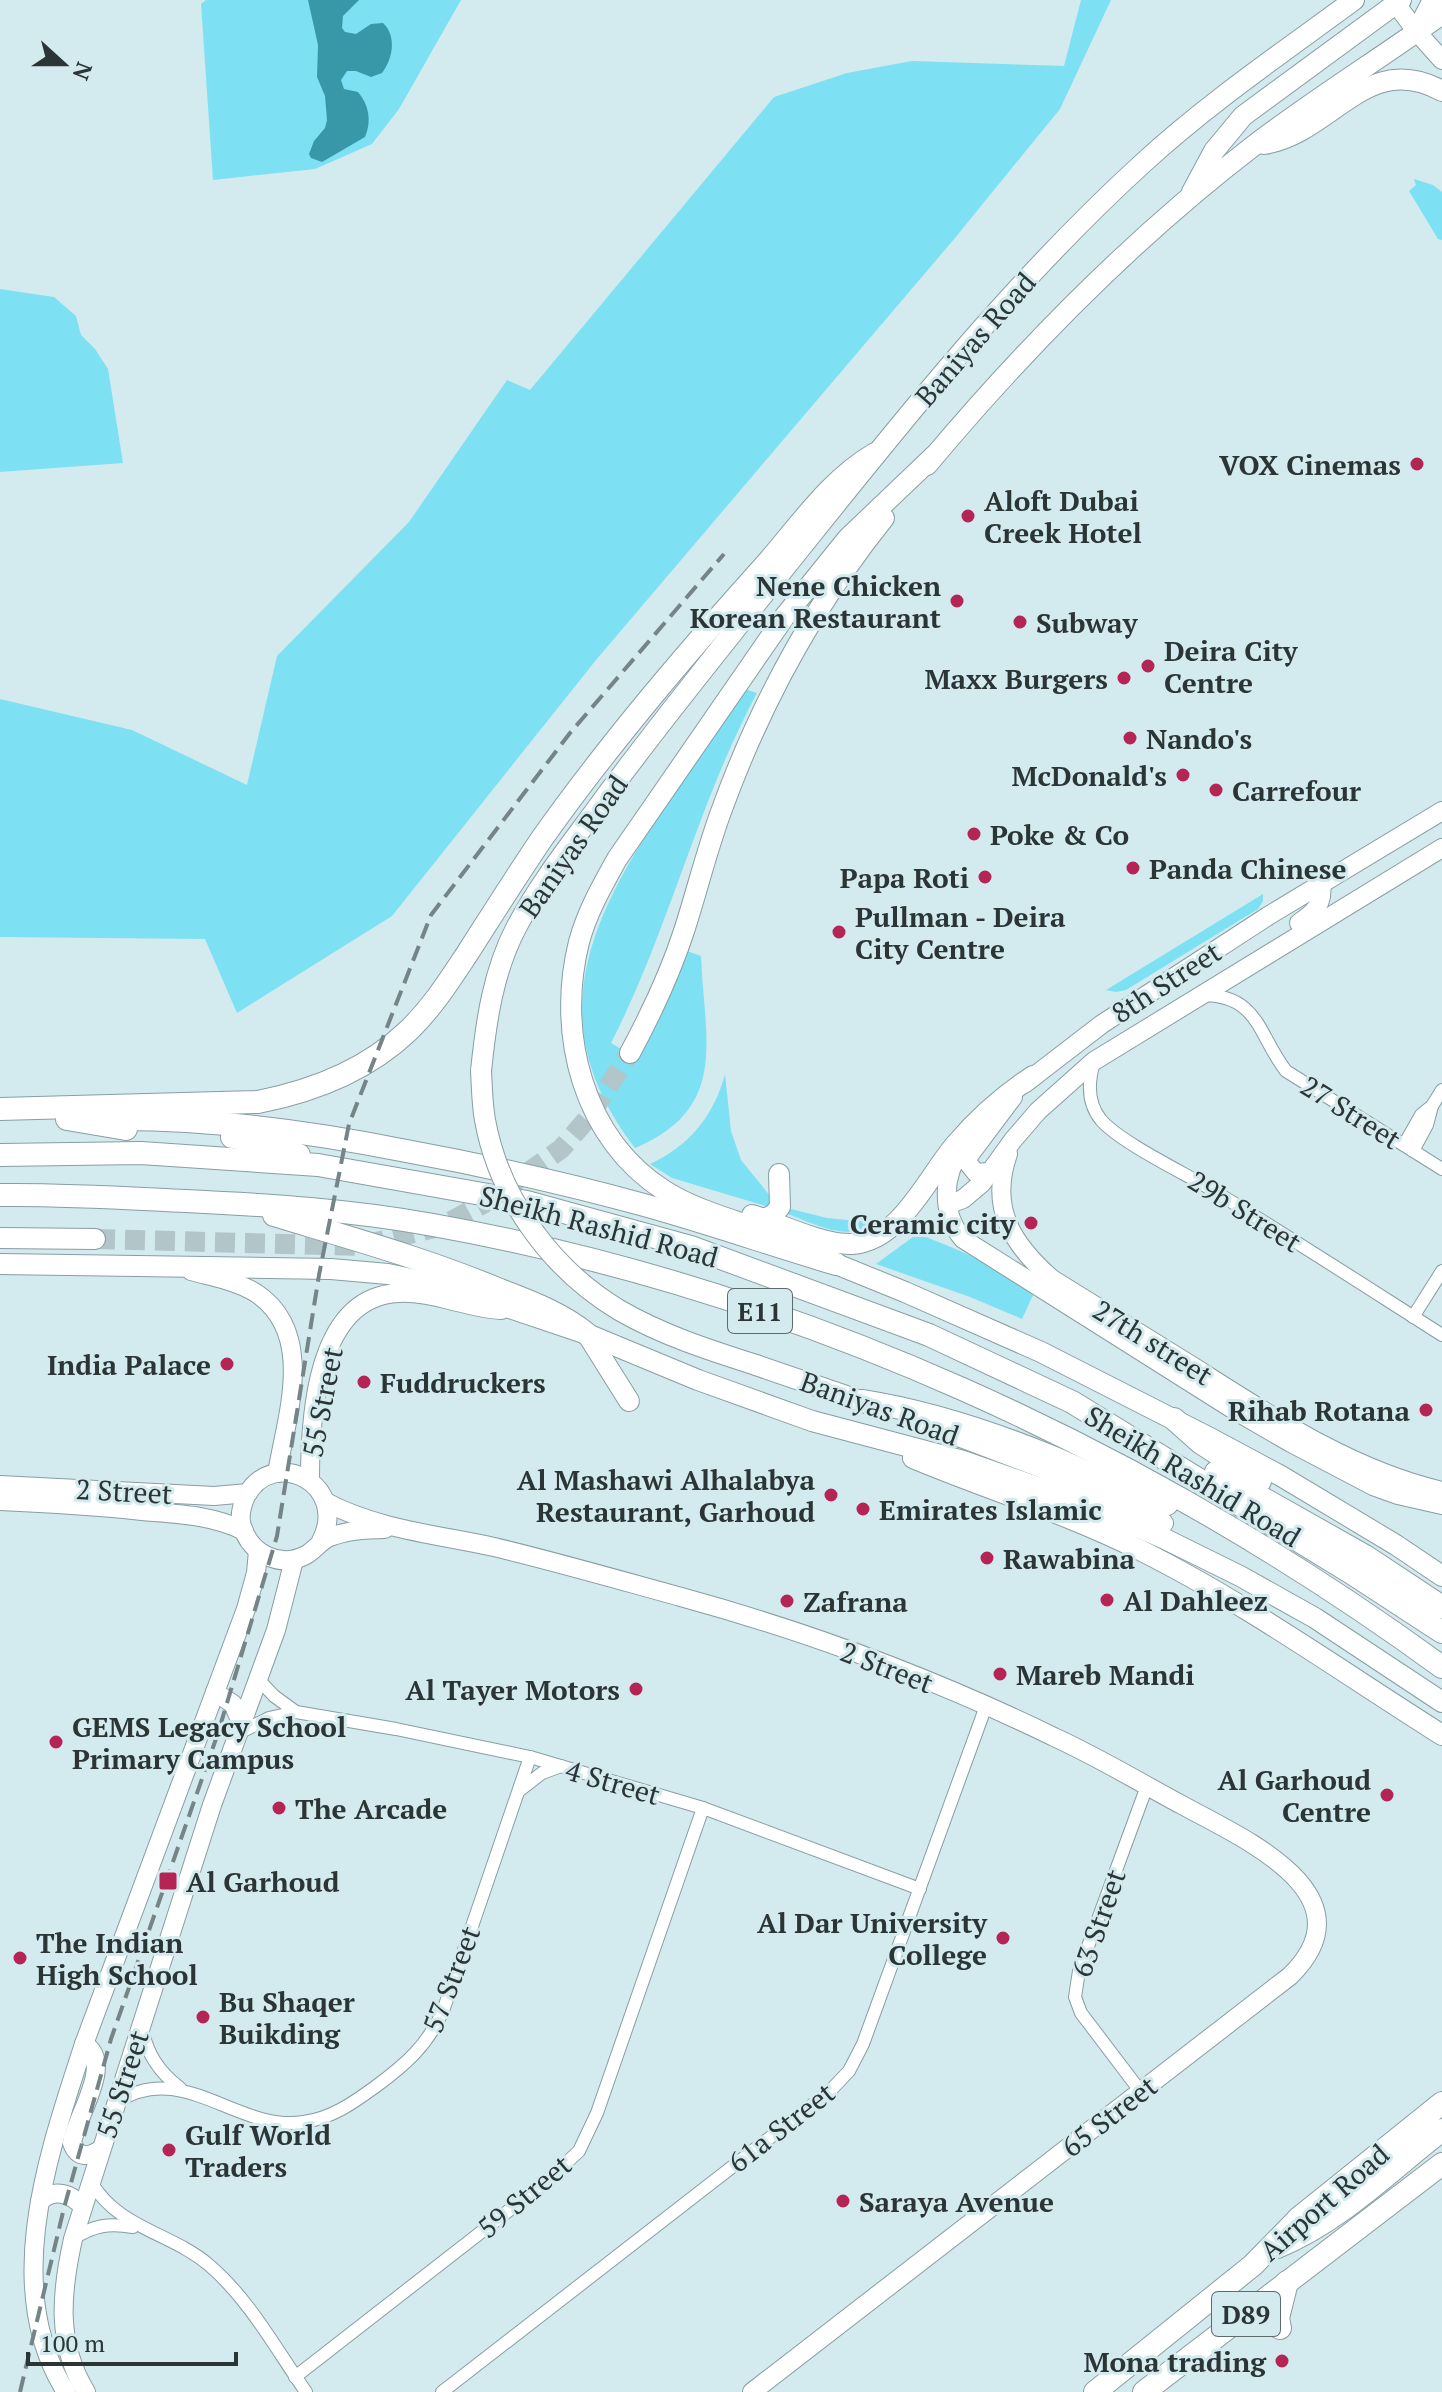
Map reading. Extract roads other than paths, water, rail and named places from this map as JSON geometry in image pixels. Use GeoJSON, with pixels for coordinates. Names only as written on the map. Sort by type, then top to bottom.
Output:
{"type":"FeatureCollection","features":[{"type":"Feature","properties":{"kind":"highway"},"geometry":{"type":"LineString","coordinates":[[0,1109],[258,1102],[291,1096],[323,1085],[354,1071],[382,1052],[409,1031],[432,1005],[542,839],[658,687],[838,483],[875,454]]}},
{"type":"Feature","properties":{"kind":"highway"},"geometry":{"type":"LineString","coordinates":[[0,1119],[201,1121],[267,1127],[364,1142],[559,1183],[647,1206],[836,1264]]}},
{"type":"Feature","properties":{"kind":"highway"},"geometry":{"type":"LineString","coordinates":[[67,1119],[107,1127],[257,1141],[318,1165]]}},
{"type":"Feature","properties":{"kind":"highway","name":"Sheikh Rashid Road"},"geometry":{"type":"LineString","coordinates":[[0,1155],[141,1153],[318,1165],[527,1202],[691,1247],[929,1335],[1013,1373],[1106,1421],[1442,1632]]}},
{"type":"Feature","properties":{"kind":"highway","name":"Sheikh Rashid Road"},"geometry":{"type":"LineString","coordinates":[[0,1195],[234,1204],[343,1212],[460,1230],[587,1259],[726,1299],[880,1354],[966,1390],[1065,1438],[1196,1508],[1326,1587],[1442,1667]]}},
{"type":"Feature","properties":{"kind":"highway"},"geometry":{"type":"LineString","coordinates":[[234,1204],[383,1248],[480,1282],[551,1311],[587,1334]]}},
{"type":"Feature","properties":{"kind":"highway"},"geometry":{"type":"LineString","coordinates":[[863,1401],[970,1427],[1047,1455],[1153,1501],[1196,1508]]}},
{"type":"Feature","properties":{"kind":"highway"},"geometry":{"type":"LineString","coordinates":[[1174,1419],[1201,1443],[1326,1522],[1365,1556]]}},
{"type":"Feature","properties":{"kind":"highway"},"geometry":{"type":"LineString","coordinates":[[1106,1421],[1207,1468],[1365,1556],[1442,1607]]}},
{"type":"Feature","properties":{"kind":"highway","name":"Airport Road"},"geometry":{"type":"LineString","coordinates":[[1095,2392],[1267,2251],[1300,2217],[1442,2103]]}},
{"type":"Feature","properties":{"kind":"highway"},"geometry":{"type":"LineString","coordinates":[[1267,2251],[1298,2238],[1318,2225],[1437,2134]]}},
{"type":"Feature","properties":{"kind":"highway","name":"Airport Road"},"geometry":{"type":"LineString","coordinates":[[1144,2392],[1442,2164]]}},
{"type":"Feature","properties":{"kind":"highway"},"geometry":{"type":"LineString","coordinates":[[1280,2328],[1278,2318],[1287,2282]]}},
{"type":"Feature","properties":{"kind":"main road","name":"Baniyas Road"},"geometry":{"type":"LineString","coordinates":[[1315,1618],[1260,1575],[1132,1508],[1040,1467],[863,1401],[660,1331],[618,1309],[580,1281],[545,1248],[518,1209],[498,1165],[485,1120],[481,1071],[486,1023],[497,976],[514,932],[537,890],[651,735],[875,454],[1017,290],[1112,192],[1145,161],[1328,10],[1354,0]]}},
{"type":"Feature","properties":{"kind":"main road"},"geometry":{"type":"LineString","coordinates":[[1417,32],[1433,0]]}},
{"type":"Feature","properties":{"kind":"main road"},"geometry":{"type":"LineString","coordinates":[[1191,196],[1214,151],[1243,116],[1397,1]]}},
{"type":"Feature","properties":{"kind":"main road","name":"Baniyas Road"},"geometry":{"type":"LineString","coordinates":[[935,455],[1057,319],[1122,256],[1253,146],[1442,14]]}},
{"type":"Feature","properties":{"kind":"main road"},"geometry":{"type":"LineString","coordinates":[[1253,146],[1273,143],[1301,131],[1373,84],[1409,78],[1442,91]]}},
{"type":"Feature","properties":{"kind":"main road"},"geometry":{"type":"LineString","coordinates":[[630,1053],[669,973],[720,813],[774,690],[820,607],[935,455]]}},
{"type":"Feature","properties":{"kind":"main road"},"geometry":{"type":"LineString","coordinates":[[935,455],[848,538],[785,616],[617,859],[594,900],[579,943],[571,991],[572,1035],[578,1074],[608,1137],[626,1159],[679,1199],[818,1251],[836,1264],[987,1327],[1174,1419],[1281,1476],[1437,1571]]}},
{"type":"Feature","properties":{"kind":"main road"},"geometry":{"type":"LineString","coordinates":[[640,1171],[685,1192],[837,1243],[866,1241],[894,1225],[973,1125],[1017,1086],[1026,1082]]}},
{"type":"Feature","properties":{"kind":"main road"},"geometry":{"type":"LineString","coordinates":[[764,1219],[780,1207],[779,1174]]}},
{"type":"Feature","properties":{"kind":"main road"},"geometry":{"type":"LineString","coordinates":[[0,1238],[95,1239]]}},
{"type":"Feature","properties":{"kind":"main road"},"geometry":{"type":"LineString","coordinates":[[0,1264],[331,1269],[388,1274],[444,1286],[587,1334],[713,1386],[812,1421],[963,1461],[1085,1504],[1202,1556],[1315,1618],[1442,1702]]}},
{"type":"Feature","properties":{"kind":"main road"},"geometry":{"type":"LineString","coordinates":[[587,1334],[629,1401]]}},
{"type":"Feature","properties":{"kind":"main road"},"geometry":{"type":"LineString","coordinates":[[871,1436],[935,1467],[1082,1523],[1179,1570],[1245,1608],[1435,1730]]}},
{"type":"Feature","properties":{"kind":"street"},"geometry":{"type":"LineString","coordinates":[[1397,1],[1417,32],[1442,60]]}},
{"type":"Feature","properties":{"kind":"street","name":"8th Street"},"geometry":{"type":"LineString","coordinates":[[1442,811],[1321,883],[1102,1024],[1026,1082],[983,1124],[953,1162],[946,1186],[951,1220],[963,1239],[1234,1410],[1373,1486],[1442,1505]]}},
{"type":"Feature","properties":{"kind":"street","name":"8th Street"},"geometry":{"type":"LineString","coordinates":[[950,1204],[973,1192],[1013,1140],[1056,1094],[1094,1061],[1442,848]]}},
{"type":"Feature","properties":{"kind":"street"},"geometry":{"type":"LineString","coordinates":[[1180,1006],[1204,980],[1315,912],[1320,903],[1321,883]]}},
{"type":"Feature","properties":{"kind":"street","name":"27 Street"},"geometry":{"type":"LineString","coordinates":[[1199,995],[1215,995],[1246,1008],[1262,1027],[1286,1071],[1442,1169]]}},
{"type":"Feature","properties":{"kind":"street","name":"29b Street"},"geometry":{"type":"LineString","coordinates":[[1094,1061],[1089,1081],[1091,1101],[1100,1119],[1116,1133],[1442,1335]]}},
{"type":"Feature","properties":{"kind":"street"},"geometry":{"type":"LineString","coordinates":[[989,1172],[976,1173],[971,1169],[968,1157],[1026,1082]]}},
{"type":"Feature","properties":{"kind":"street"},"geometry":{"type":"LineString","coordinates":[[1408,1148],[1421,1115],[1432,1106],[1442,1090]]}},
{"type":"Feature","properties":{"kind":"street","name":"27th street"},"geometry":{"type":"LineString","coordinates":[[1013,1140],[1002,1181],[1002,1205],[1007,1224],[1030,1260],[1052,1279],[1309,1437],[1402,1482],[1442,1491]]}},
{"type":"Feature","properties":{"kind":"street","name":"55 Street"},"geometry":{"type":"LineString","coordinates":[[180,1268],[233,1283],[255,1293],[273,1307],[286,1327],[293,1349],[293,1373],[277,1473]]}},
{"type":"Feature","properties":{"kind":"street"},"geometry":{"type":"LineString","coordinates":[[1413,1317],[1442,1271]]}},
{"type":"Feature","properties":{"kind":"street","name":"55 Street"},"geometry":{"type":"LineString","coordinates":[[310,1480],[313,1421],[327,1353],[337,1329],[354,1310],[378,1296],[397,1293],[472,1307],[520,1311]]}},
{"type":"Feature","properties":{"kind":"street"},"geometry":{"type":"LineString","coordinates":[[277,1473],[310,1480],[326,1502],[328,1522],[321,1541],[305,1556],[294,1560],[275,1559],[258,1551],[244,1531],[241,1514],[248,1493],[266,1477],[277,1473]]}},
{"type":"Feature","properties":{"kind":"street","name":"2 Street"},"geometry":{"type":"LineString","coordinates":[[0,1485],[214,1496],[248,1493]]}},
{"type":"Feature","properties":{"kind":"street","name":"2 Street"},"geometry":{"type":"LineString","coordinates":[[0,1501],[201,1517],[244,1531]]}},
{"type":"Feature","properties":{"kind":"street","name":"2 Street"},"geometry":{"type":"LineString","coordinates":[[326,1502],[355,1515],[496,1548],[735,1612],[867,1658],[986,1706],[1057,1738],[1284,1864],[1301,1883],[1313,1906]]}},
{"type":"Feature","properties":{"kind":"street","name":"2 Street"},"geometry":{"type":"LineString","coordinates":[[321,1541],[355,1530],[411,1529]]}},
{"type":"Feature","properties":{"kind":"street","name":"55 Street"},"geometry":{"type":"LineString","coordinates":[[66,2392],[40,2340],[35,2316],[32,2253],[40,2201],[61,2116],[84,2044],[246,1609],[258,1551]]}},
{"type":"Feature","properties":{"kind":"street","name":"55 Street"},"geometry":{"type":"LineString","coordinates":[[86,2392],[70,2360],[65,2341],[63,2296],[73,2239],[212,1805],[276,1630],[294,1560]]}},
{"type":"Feature","properties":{"kind":"street","name":"4 Street"},"geometry":{"type":"LineString","coordinates":[[259,1680],[296,1712]]}},
{"type":"Feature","properties":{"kind":"street"},"geometry":{"type":"LineString","coordinates":[[215,1692],[233,1704],[241,1728]]}},
{"type":"Feature","properties":{"kind":"street","name":"61a Street"},"geometry":{"type":"LineString","coordinates":[[442,2392],[839,2082],[849,2071],[863,2044],[986,1706]]}},
{"type":"Feature","properties":{"kind":"street","name":"4 Street"},"geometry":{"type":"LineString","coordinates":[[241,1728],[296,1712],[530,1757],[703,1808],[920,1889]]}},
{"type":"Feature","properties":{"kind":"street","name":"57 Street"},"geometry":{"type":"LineString","coordinates":[[116,2103],[142,2090],[157,2087],[183,2090],[272,2121],[303,2122],[333,2114],[350,2105],[395,2072],[424,2046],[443,2011],[530,1757]]}},
{"type":"Feature","properties":{"kind":"street"},"geometry":{"type":"LineString","coordinates":[[518,1792],[542,1773],[561,1766]]}},
{"type":"Feature","properties":{"kind":"street","name":"63 Street"},"geometry":{"type":"LineString","coordinates":[[1141,2092],[1081,2013],[1075,1988],[1147,1786]]}},
{"type":"Feature","properties":{"kind":"street","name":"59 Street"},"geometry":{"type":"LineString","coordinates":[[295,2377],[548,2180],[579,2151],[597,2113],[703,1808]]}},
{"type":"Feature","properties":{"kind":"street","name":"65 Street"},"geometry":{"type":"LineString","coordinates":[[752,2392],[1302,1964],[1311,1949],[1315,1933],[1313,1906]]}},
{"type":"Feature","properties":{"kind":"street","name":"57 Street"},"geometry":{"type":"LineString","coordinates":[[141,2024],[151,2056],[160,2070],[183,2090]]}},
{"type":"Feature","properties":{"kind":"street"},"geometry":{"type":"LineString","coordinates":[[84,2044],[95,2054],[98,2068],[72,2143],[78,2154],[84,2156],[101,2149]]}},
{"type":"Feature","properties":{"kind":"street"},"geometry":{"type":"LineString","coordinates":[[91,2182],[113,2210],[189,2250],[220,2274],[243,2301],[306,2392]]}},
{"type":"Feature","properties":{"kind":"street"},"geometry":{"type":"LineString","coordinates":[[40,2201],[44,2196],[61,2193],[70,2195],[83,2207]]}},
{"type":"Feature","properties":{"kind":"street"},"geometry":{"type":"LineString","coordinates":[[73,2239],[83,2232],[107,2225],[144,2229]]}},
{"type":"Feature","properties":{"kind":"tunnel"},"geometry":{"type":"LineString","coordinates":[[95,1239],[361,1246],[442,1226],[483,1204],[561,1149],[588,1118],[630,1053]]}},
{"type":"Feature","properties":{"kind":"railway"},"geometry":{"type":"LineString","coordinates":[[20,2392],[64,2208],[111,2039],[218,1733],[277,1536],[319,1275],[349,1124],[431,915],[570,733],[724,554]]}},
{"type":"Feature","properties":{"kind":"place","name":"VOX Cinemas"},"geometry":{"type":"Point","coordinates":[1417,464]}},
{"type":"Feature","properties":{"kind":"place","name":"Aloft Dubai Creek Hotel"},"geometry":{"type":"Point","coordinates":[968,516]}},
{"type":"Feature","properties":{"kind":"place","name":"Nene Chicken Korean Restaurant"},"geometry":{"type":"Point","coordinates":[957,601]}},
{"type":"Feature","properties":{"kind":"place","name":"Subway"},"geometry":{"type":"Point","coordinates":[1020,622]}},
{"type":"Feature","properties":{"kind":"place","name":"Deira City Centre"},"geometry":{"type":"Point","coordinates":[1148,666]}},
{"type":"Feature","properties":{"kind":"place","name":"Maxx Burgers"},"geometry":{"type":"Point","coordinates":[1124,678]}},
{"type":"Feature","properties":{"kind":"place","name":"Nando's"},"geometry":{"type":"Point","coordinates":[1130,738]}},
{"type":"Feature","properties":{"kind":"place","name":"McDonald's"},"geometry":{"type":"Point","coordinates":[1183,775]}},
{"type":"Feature","properties":{"kind":"place","name":"Carrefour"},"geometry":{"type":"Point","coordinates":[1216,790]}},
{"type":"Feature","properties":{"kind":"place","name":"Poke & Co"},"geometry":{"type":"Point","coordinates":[974,834]}},
{"type":"Feature","properties":{"kind":"place","name":"Panda Chinese"},"geometry":{"type":"Point","coordinates":[1133,868]}},
{"type":"Feature","properties":{"kind":"place","name":"Papa Roti"},"geometry":{"type":"Point","coordinates":[985,877]}},
{"type":"Feature","properties":{"kind":"place","name":"Pullman - Deira City Centre"},"geometry":{"type":"Point","coordinates":[839,932]}},
{"type":"Feature","properties":{"kind":"place","name":"Ceramic city"},"geometry":{"type":"Point","coordinates":[1031,1223]}},
{"type":"Feature","properties":{"kind":"place","name":"India Palace"},"geometry":{"type":"Point","coordinates":[227,1364]}},
{"type":"Feature","properties":{"kind":"place","name":"Fuddruckers"},"geometry":{"type":"Point","coordinates":[364,1382]}},
{"type":"Feature","properties":{"kind":"place","name":"Rihab Rotana"},"geometry":{"type":"Point","coordinates":[1426,1410]}},
{"type":"Feature","properties":{"kind":"place","name":"Al Mashawi Alhalabya Restaurant, Garhoud"},"geometry":{"type":"Point","coordinates":[831,1495]}},
{"type":"Feature","properties":{"kind":"place","name":"Emirates Islamic"},"geometry":{"type":"Point","coordinates":[863,1509]}},
{"type":"Feature","properties":{"kind":"place","name":"Rawabina"},"geometry":{"type":"Point","coordinates":[987,1558]}},
{"type":"Feature","properties":{"kind":"place","name":"Al Dahleez"},"geometry":{"type":"Point","coordinates":[1107,1600]}},
{"type":"Feature","properties":{"kind":"place","name":"Zafrana"},"geometry":{"type":"Point","coordinates":[787,1601]}},
{"type":"Feature","properties":{"kind":"place","name":"Mareb Mandi"},"geometry":{"type":"Point","coordinates":[1000,1674]}},
{"type":"Feature","properties":{"kind":"place","name":"Al Tayer Motors"},"geometry":{"type":"Point","coordinates":[636,1689]}},
{"type":"Feature","properties":{"kind":"place","name":"GEMS Legacy School Primary Campus"},"geometry":{"type":"Point","coordinates":[56,1742]}},
{"type":"Feature","properties":{"kind":"place","name":"Al Garhoud Centre"},"geometry":{"type":"Point","coordinates":[1387,1795]}},
{"type":"Feature","properties":{"kind":"place","name":"The Arcade"},"geometry":{"type":"Point","coordinates":[279,1808]}},
{"type":"Feature","properties":{"kind":"place","name":"Al Garhoud"},"geometry":{"type":"Point","coordinates":[168,1881]}},
{"type":"Feature","properties":{"kind":"place","name":"Al Dar University College"},"geometry":{"type":"Point","coordinates":[1003,1938]}},
{"type":"Feature","properties":{"kind":"place","name":"The Indian High School"},"geometry":{"type":"Point","coordinates":[20,1958]}},
{"type":"Feature","properties":{"kind":"place","name":"Bu Shaqer Buikding"},"geometry":{"type":"Point","coordinates":[203,2017]}},
{"type":"Feature","properties":{"kind":"place","name":"Gulf World Traders"},"geometry":{"type":"Point","coordinates":[169,2150]}},
{"type":"Feature","properties":{"kind":"place","name":"Saraya Avenue"},"geometry":{"type":"Point","coordinates":[843,2201]}},
{"type":"Feature","properties":{"kind":"place","name":"Mona trading"},"geometry":{"type":"Point","coordinates":[1282,2361]}}]}
